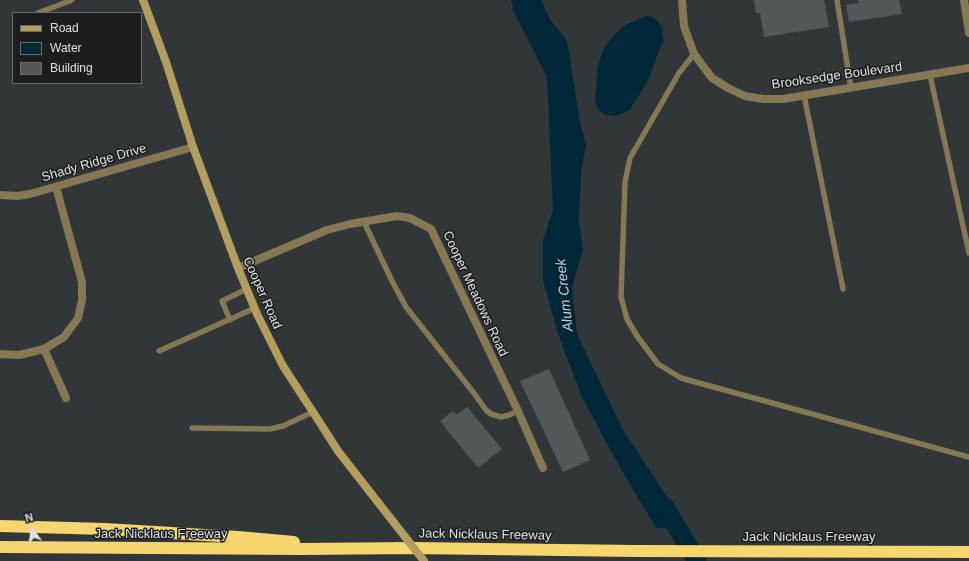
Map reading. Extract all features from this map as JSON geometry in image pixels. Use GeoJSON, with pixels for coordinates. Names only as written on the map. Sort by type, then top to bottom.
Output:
{"type":"FeatureCollection","features":[{"type":"Feature","properties":{"kind":"highway"},"geometry":{"type":"LineString","coordinates":[[0,526],[105,529],[238,536],[357,548]]}},
{"type":"Feature","properties":{"kind":"highway","name":"Jack Nicklaus Freeway"},"geometry":{"type":"LineString","coordinates":[[0,547],[969,552]]}},
{"type":"Feature","properties":{"kind":"street","name":"Cooper Road"},"geometry":{"type":"LineString","coordinates":[[143,0],[166,62],[193,147],[238,268],[255,308],[283,366],[338,451],[424,561]]}},
{"type":"Feature","properties":{"kind":"street"},"geometry":{"type":"LineString","coordinates":[[682,0],[684,26],[694,54]]}},
{"type":"Feature","properties":{"kind":"street"},"geometry":{"type":"LineString","coordinates":[[964,0],[969,33]]}},
{"type":"Feature","properties":{"kind":"street","name":"Brooksedge Boulevard"},"geometry":{"type":"LineString","coordinates":[[694,54],[712,78],[745,96],[763,99],[783,99],[969,68]]}},
{"type":"Feature","properties":{"kind":"street","name":"Shady Ridge Drive"},"geometry":{"type":"LineString","coordinates":[[0,195],[17,196],[30,194],[193,147]]}},
{"type":"Feature","properties":{"kind":"street"},"geometry":{"type":"LineString","coordinates":[[0,354],[19,355],[44,349],[64,336],[78,318],[82,300],[82,282],[56,187]]}},
{"type":"Feature","properties":{"kind":"street","name":"Cooper Meadows Road"},"geometry":{"type":"LineString","coordinates":[[238,268],[327,230],[350,224],[397,216],[410,218],[431,229],[518,411],[543,468]]}},
{"type":"Feature","properties":{"kind":"street"},"geometry":{"type":"LineString","coordinates":[[44,349],[66,398]]}},
{"type":"Feature","properties":{"kind":"lane"},"geometry":{"type":"LineString","coordinates":[[41,12],[72,0]]}},
{"type":"Feature","properties":{"kind":"lane"},"geometry":{"type":"LineString","coordinates":[[837,0],[851,88]]}},
{"type":"Feature","properties":{"kind":"lane"},"geometry":{"type":"LineString","coordinates":[[694,54],[679,73],[630,158],[625,182],[621,297],[627,319],[637,336],[658,364],[681,378],[969,457]]}},
{"type":"Feature","properties":{"kind":"lane"},"geometry":{"type":"LineString","coordinates":[[930,75],[969,253]]}},
{"type":"Feature","properties":{"kind":"lane"},"geometry":{"type":"LineString","coordinates":[[804,95],[843,289]]}},
{"type":"Feature","properties":{"kind":"lane"},"geometry":{"type":"LineString","coordinates":[[364,222],[406,307],[486,410],[491,414],[501,417],[509,416],[518,411]]}},
{"type":"Feature","properties":{"kind":"lane"},"geometry":{"type":"LineString","coordinates":[[230,320],[222,301],[247,289]]}},
{"type":"Feature","properties":{"kind":"lane"},"geometry":{"type":"LineString","coordinates":[[159,351],[255,308]]}},
{"type":"Feature","properties":{"kind":"lane"},"geometry":{"type":"LineString","coordinates":[[192,428],[275,429],[312,412]]}},
{"type":"Feature","properties":{"kind":"water"},"geometry":{"type":"Polygon","coordinates":[[[511,0],[541,0],[550,20],[567,40],[580,122],[586,146],[581,170],[579,223],[583,250],[572,287],[577,334],[623,430],[688,529],[656,528],[623,473],[582,397],[558,334],[543,280],[543,241],[553,210],[547,77],[515,14],[511,0]]]}},
{"type":"Feature","properties":{"kind":"water"},"geometry":{"type":"Polygon","coordinates":[[[646,16],[652,17],[658,21],[662,28],[663,41],[649,78],[630,110],[616,116],[606,115],[599,111],[595,101],[598,66],[604,48],[623,26],[646,16]]]}},
{"type":"Feature","properties":{"kind":"building"},"geometry":{"type":"Polygon","coordinates":[[[754,0],[824,0],[829,27],[764,37],[760,13],[756,13],[754,0]]]}},
{"type":"Feature","properties":{"kind":"building"},"geometry":{"type":"Polygon","coordinates":[[[858,0],[899,0],[902,14],[849,22],[846,5],[859,3],[858,0]]]}},
{"type":"Feature","properties":{"kind":"building"},"geometry":{"type":"Polygon","coordinates":[[[549,369],[590,460],[563,472],[520,381],[549,369]]]}},
{"type":"Feature","properties":{"kind":"building"},"geometry":{"type":"Polygon","coordinates":[[[467,407],[502,449],[478,468],[440,421],[453,411],[457,415],[467,407]]]}},
{"type":"Feature","properties":{"kind":"waterway","name":"Alum Creek"},"geometry":{"type":"LineString","coordinates":[[665,507],[697,561]]}}]}
